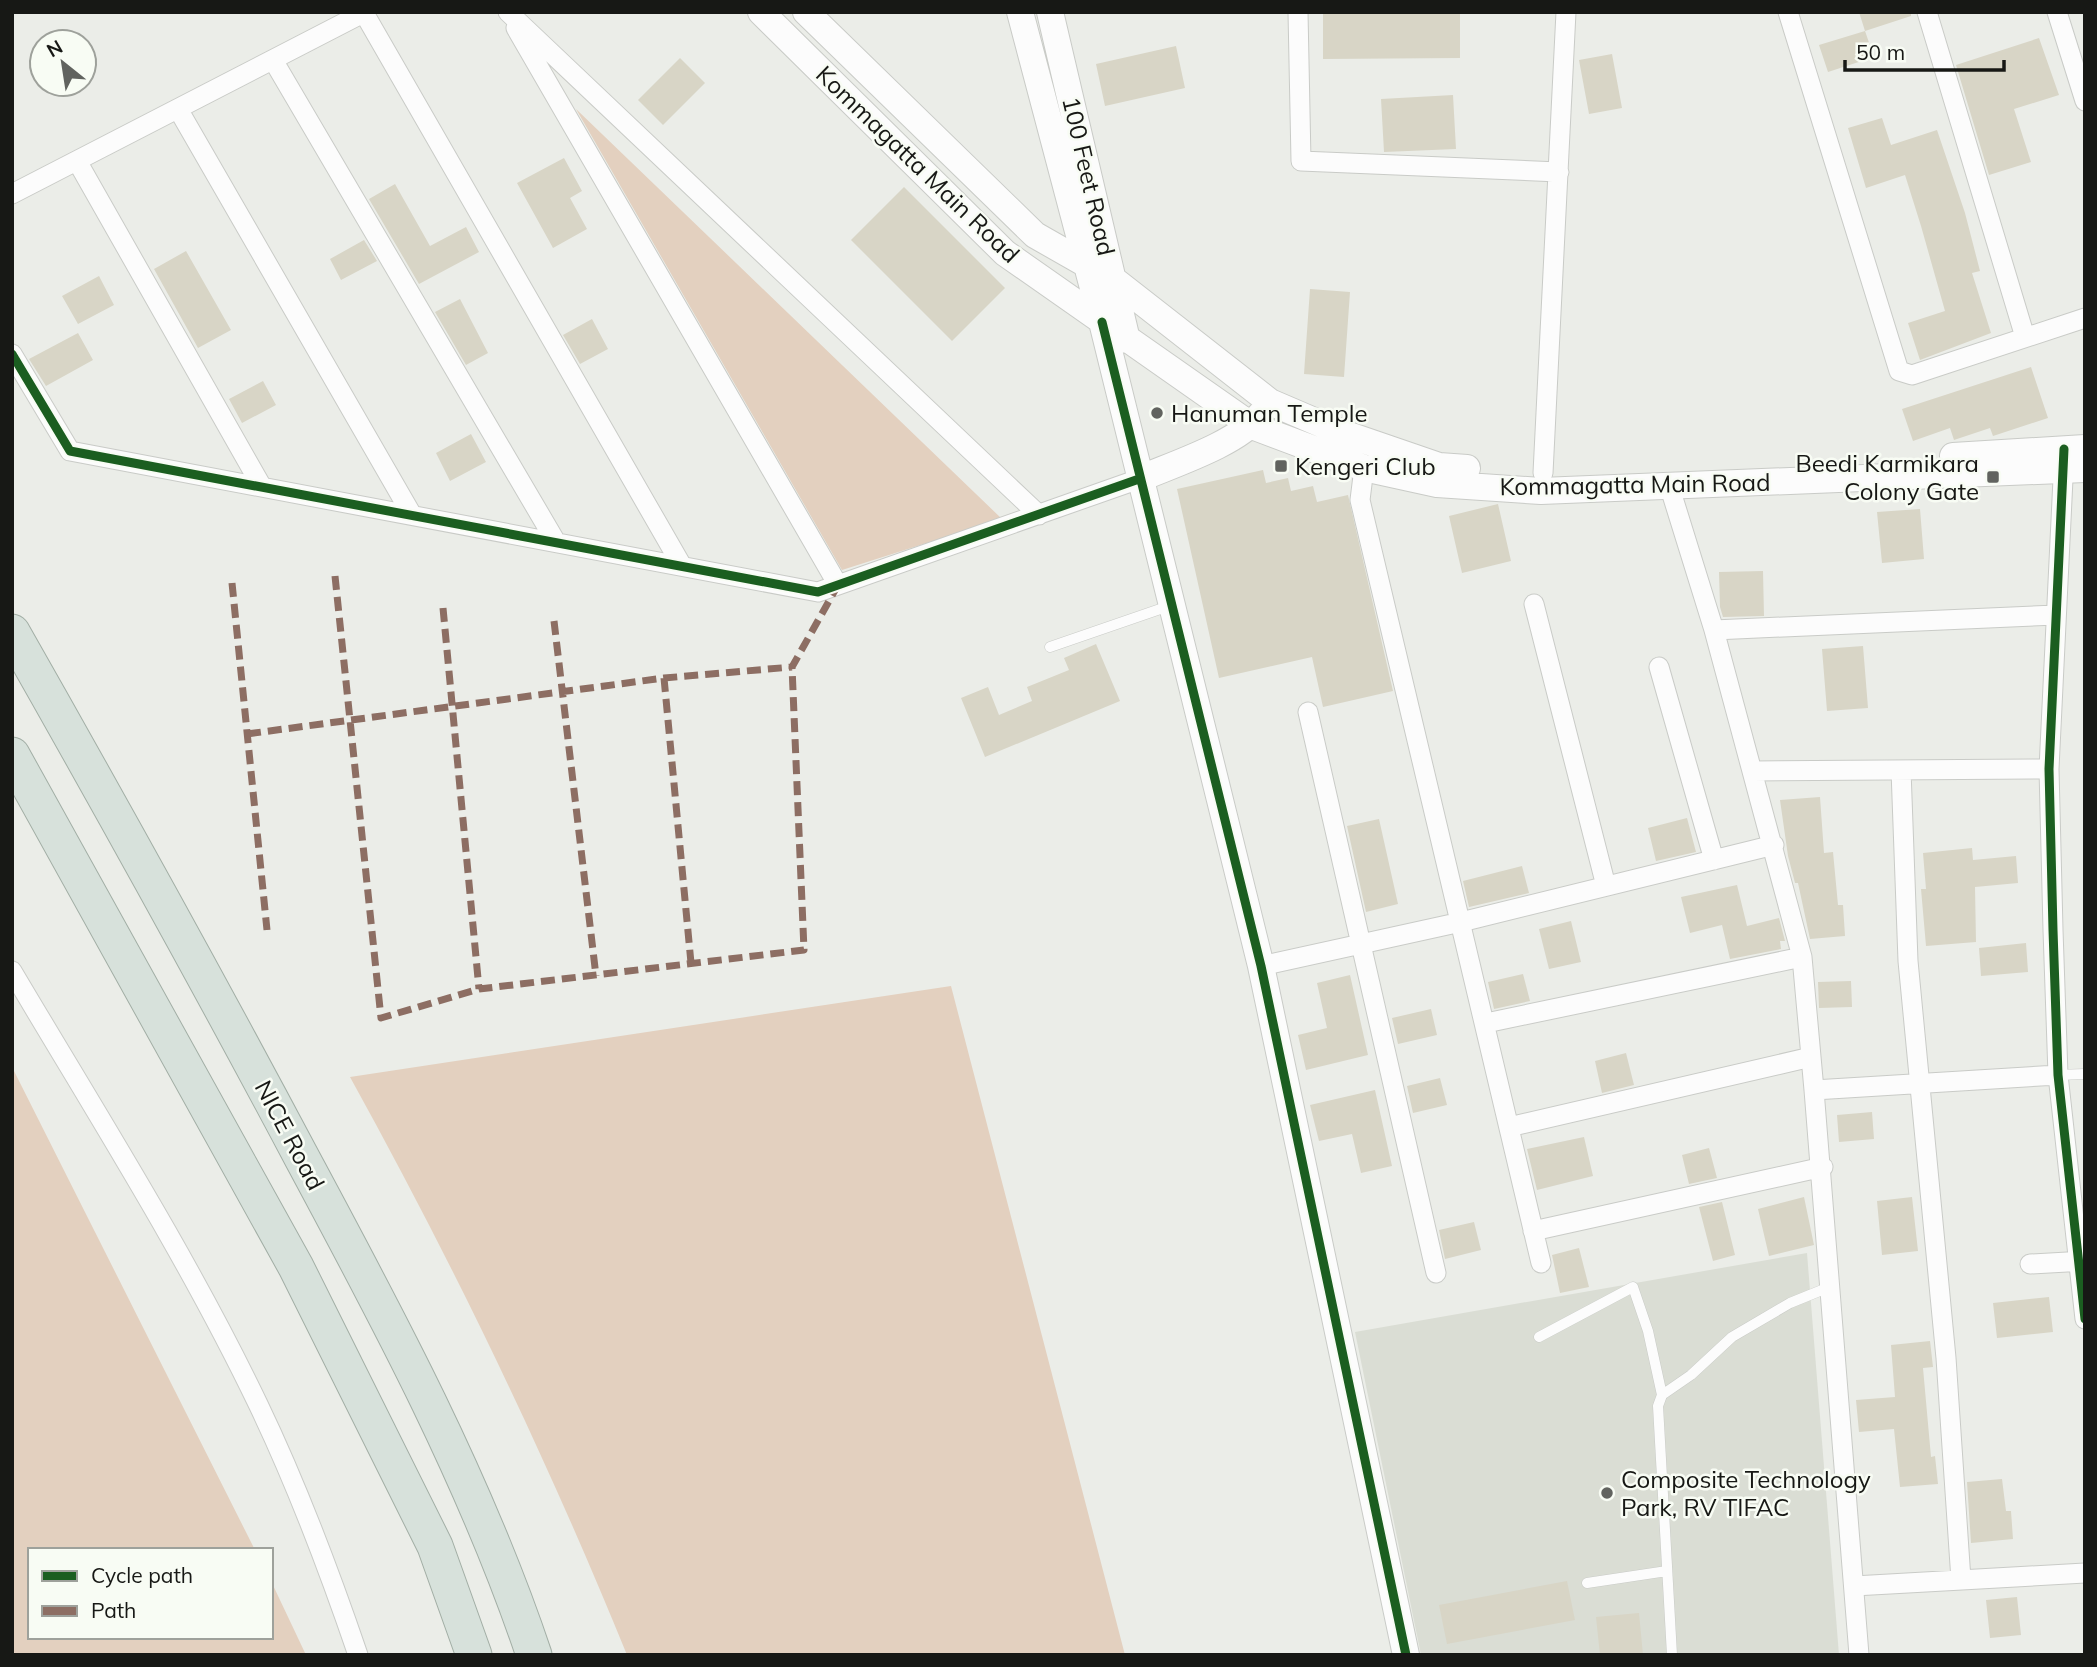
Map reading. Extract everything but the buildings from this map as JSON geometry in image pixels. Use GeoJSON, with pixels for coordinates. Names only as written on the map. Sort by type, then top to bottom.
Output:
{"type":"FeatureCollection","features":[{"type":"Feature","properties":{"kind":"highway","name":"NICE Road"},"geometry":{"type":"LineString","coordinates":[[12,632],[279,1114],[394,1333],[474,1505],[534,1655]]}},
{"type":"Feature","properties":{"kind":"highway"},"geometry":{"type":"LineString","coordinates":[[12,755],[296,1267],[435,1546],[474,1655]]}},
{"type":"Feature","properties":{"kind":"main road","name":"Kommagatta Main Road"},"geometry":{"type":"LineString","coordinates":[[761,12],[1004,254],[1252,426],[1364,468],[1437,484],[1541,491],[2074,459]]}},
{"type":"Feature","properties":{"kind":"main road","name":"Kommagatta Main Road"},"geometry":{"type":"LineString","coordinates":[[806,12],[1035,234],[1114,281],[1270,402],[1340,432],[1439,467],[1543,473],[2074,459]]}},
{"type":"Feature","properties":{"kind":"main road","name":"100 Feet Road"},"geometry":{"type":"LineString","coordinates":[[1020,12],[1102,321],[1261,966],[1406,1655]]}},
{"type":"Feature","properties":{"kind":"main road","name":"100 Feet Road"},"geometry":{"type":"LineString","coordinates":[[1051,12],[1127,340]]}},
{"type":"Feature","properties":{"kind":"main road"},"geometry":{"type":"LineString","coordinates":[[1139,478],[1197,454],[1252,426],[1270,402]]}},
{"type":"Feature","properties":{"kind":"street"},"geometry":{"type":"LineString","coordinates":[[507,12],[1039,515]]}},
{"type":"Feature","properties":{"kind":"street"},"geometry":{"type":"LineString","coordinates":[[507,12],[838,584]]}},
{"type":"Feature","properties":{"kind":"street"},"geometry":{"type":"LineString","coordinates":[[1298,12],[1301,161],[1559,172]]}},
{"type":"Feature","properties":{"kind":"street"},"geometry":{"type":"LineString","coordinates":[[1543,473],[1566,12]]}},
{"type":"Feature","properties":{"kind":"street"},"geometry":{"type":"LineString","coordinates":[[1788,12],[1899,371],[1912,375],[2085,318]]}},
{"type":"Feature","properties":{"kind":"street"},"geometry":{"type":"LineString","coordinates":[[1927,12],[2025,337]]}},
{"type":"Feature","properties":{"kind":"street"},"geometry":{"type":"LineString","coordinates":[[2057,12],[2085,102]]}},
{"type":"Feature","properties":{"kind":"street"},"geometry":{"type":"LineString","coordinates":[[12,194],[365,13],[682,566]]}},
{"type":"Feature","properties":{"kind":"street"},"geometry":{"type":"LineString","coordinates":[[273,60],[556,542]]}},
{"type":"Feature","properties":{"kind":"street"},"geometry":{"type":"LineString","coordinates":[[178,109],[412,515]]}},
{"type":"Feature","properties":{"kind":"street"},"geometry":{"type":"LineString","coordinates":[[77,161],[262,487]]}},
{"type":"Feature","properties":{"kind":"street"},"geometry":{"type":"LineString","coordinates":[[12,354],[70,451],[818,592],[1139,478]]}},
{"type":"Feature","properties":{"kind":"street"},"geometry":{"type":"LineString","coordinates":[[2074,459],[2056,615],[2049,769],[2058,1075],[2082,1261],[2085,1319]]}},
{"type":"Feature","properties":{"kind":"street"},"geometry":{"type":"LineString","coordinates":[[1364,468],[1360,500],[1541,1263]]}},
{"type":"Feature","properties":{"kind":"street"},"geometry":{"type":"LineString","coordinates":[[1669,485],[1714,629],[1802,957],[1823,1167],[1859,1655]]}},
{"type":"Feature","properties":{"kind":"street"},"geometry":{"type":"LineString","coordinates":[[1534,604],[1606,886]]}},
{"type":"Feature","properties":{"kind":"street"},"geometry":{"type":"LineString","coordinates":[[1714,629],[2056,615]]}},
{"type":"Feature","properties":{"kind":"street"},"geometry":{"type":"LineString","coordinates":[[1660,667],[1714,860]]}},
{"type":"Feature","properties":{"kind":"street"},"geometry":{"type":"LineString","coordinates":[[1308,712],[1436,1273]]}},
{"type":"Feature","properties":{"kind":"street"},"geometry":{"type":"LineString","coordinates":[[1753,771],[2049,769]]}},
{"type":"Feature","properties":{"kind":"street"},"geometry":{"type":"LineString","coordinates":[[1901,770],[1908,961],[1946,1358],[1961,1580]]}},
{"type":"Feature","properties":{"kind":"street"},"geometry":{"type":"LineString","coordinates":[[1261,966],[1461,922],[1774,845]]}},
{"type":"Feature","properties":{"kind":"street"},"geometry":{"type":"LineString","coordinates":[[1486,1023],[1802,957]]}},
{"type":"Feature","properties":{"kind":"street"},"geometry":{"type":"LineString","coordinates":[[12,971],[166,1231],[258,1404],[332,1577],[358,1655]]}},
{"type":"Feature","properties":{"kind":"street"},"geometry":{"type":"LineString","coordinates":[[1509,1127],[1811,1057]]}},
{"type":"Feature","properties":{"kind":"street"},"geometry":{"type":"LineString","coordinates":[[1814,1090],[2058,1075]]}},
{"type":"Feature","properties":{"kind":"street"},"geometry":{"type":"LineString","coordinates":[[1533,1231],[1823,1167]]}},
{"type":"Feature","properties":{"kind":"street"},"geometry":{"type":"LineString","coordinates":[[2030,1264],[2082,1261]]}},
{"type":"Feature","properties":{"kind":"street"},"geometry":{"type":"LineString","coordinates":[[1854,1586],[2085,1573]]}},
{"type":"Feature","properties":{"kind":"lane"},"geometry":{"type":"LineString","coordinates":[[1050,647],[1173,605]]}},
{"type":"Feature","properties":{"kind":"lane"},"geometry":{"type":"LineString","coordinates":[[2058,1075],[2085,1074]]}},
{"type":"Feature","properties":{"kind":"lane"},"geometry":{"type":"LineString","coordinates":[[1662,1395],[1691,1375],[1732,1337],[1790,1303],[1832,1286]]}},
{"type":"Feature","properties":{"kind":"lane"},"geometry":{"type":"LineString","coordinates":[[1539,1337],[1633,1287],[1648,1331],[1662,1395],[1658,1406],[1672,1655]]}},
{"type":"Feature","properties":{"kind":"lane"},"geometry":{"type":"LineString","coordinates":[[1587,1583],[1667,1571]]}},
{"type":"Feature","properties":{"kind":"shaded area"},"geometry":{"type":"Polygon","coordinates":[[[576,109],[1002,519],[842,570],[576,109]]]}},
{"type":"Feature","properties":{"kind":"shaded area"},"geometry":{"type":"Polygon","coordinates":[[[951,986],[1125,1655],[627,1655],[564,1507],[497,1362],[426,1219],[350,1077],[951,986]]]}},
{"type":"Feature","properties":{"kind":"shaded area"},"geometry":{"type":"Polygon","coordinates":[[[12,1067],[254,1548],[28,1548],[28,1639],[273,1639],[273,1585],[306,1655],[12,1655],[12,1067]]]}},
{"type":"Feature","properties":{"kind":"shaded area","name":"Composite Technology Park, RV TIFAC"},"geometry":{"type":"Polygon","coordinates":[[[1807,1253],[1839,1655],[1421,1655],[1355,1332],[1807,1253]]]}},
{"type":"Feature","properties":{"kind":"marked path"},"geometry":{"type":"LineString","coordinates":[[335,576],[381,1018],[479,989],[804,950],[792,667],[838,585]]}},
{"type":"Feature","properties":{"kind":"marked path"},"geometry":{"type":"LineString","coordinates":[[232,583],[267,930]]}},
{"type":"Feature","properties":{"kind":"marked path"},"geometry":{"type":"LineString","coordinates":[[443,608],[479,989]]}},
{"type":"Feature","properties":{"kind":"marked path"},"geometry":{"type":"LineString","coordinates":[[554,621],[596,976]]}},
{"type":"Feature","properties":{"kind":"marked path"},"geometry":{"type":"LineString","coordinates":[[247,734],[664,678],[792,667]]}},
{"type":"Feature","properties":{"kind":"marked path"},"geometry":{"type":"LineString","coordinates":[[664,678],[691,963]]}},
{"type":"Feature","properties":{"kind":"cycle path"},"geometry":{"type":"LineString","coordinates":[[1102,322],[1261,966],[1406,1655]]}},
{"type":"Feature","properties":{"kind":"cycle path"},"geometry":{"type":"LineString","coordinates":[[12,354],[70,451],[818,592],[1139,479]]}},
{"type":"Feature","properties":{"kind":"cycle path"},"geometry":{"type":"LineString","coordinates":[[2064,449],[2049,769],[2058,1075],[2085,1319]]}},
{"type":"Feature","properties":{"kind":"place","name":"Hanuman Temple"},"geometry":{"type":"Point","coordinates":[1157,413]}},
{"type":"Feature","properties":{"kind":"place","name":"Kengeri Club"},"geometry":{"type":"Point","coordinates":[1281,466]}},
{"type":"Feature","properties":{"kind":"place","name":"Beedi Karmikara Colony Gate"},"geometry":{"type":"Point","coordinates":[1993,477]}},
{"type":"Feature","properties":{"kind":"place","name":"Composite Technology Park, RV TIFAC"},"geometry":{"type":"Point","coordinates":[1607,1493]}}]}
